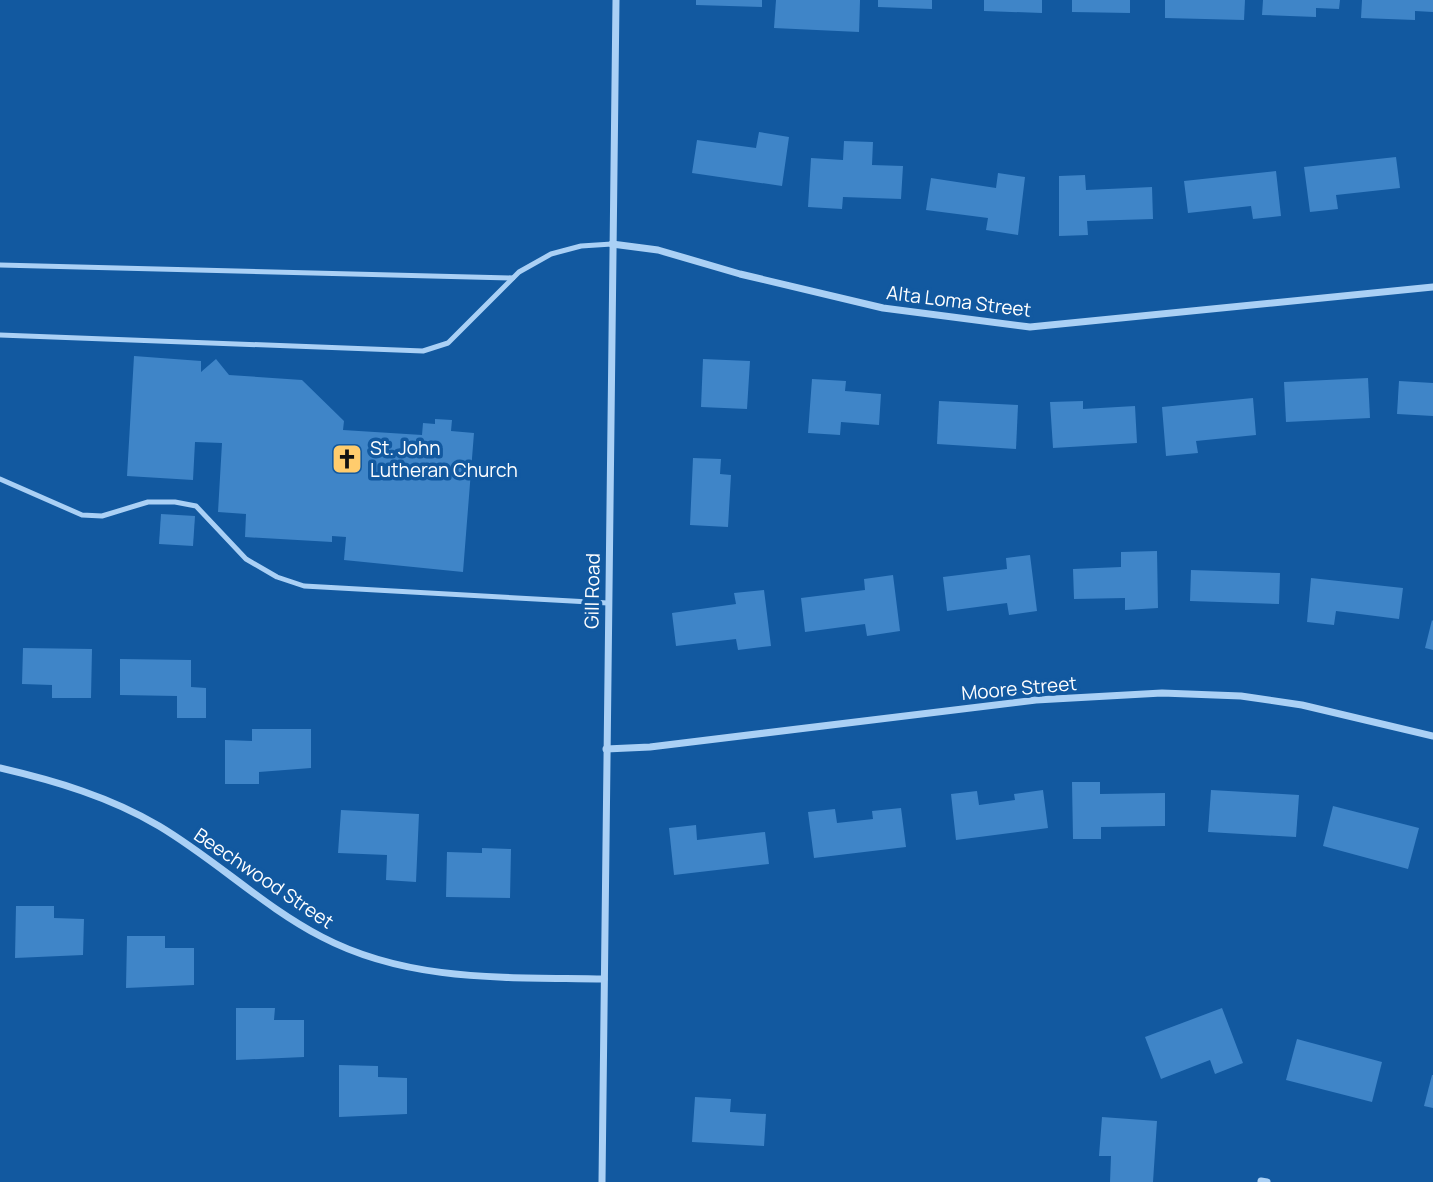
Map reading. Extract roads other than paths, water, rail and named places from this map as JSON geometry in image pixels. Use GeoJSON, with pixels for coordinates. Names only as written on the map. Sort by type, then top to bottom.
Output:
{"type":"FeatureCollection","features":[{"type":"Feature","properties":{"kind":"street","name":"Gill Road"},"geometry":{"type":"LineString","coordinates":[[602,1182],[616,0]]}},
{"type":"Feature","properties":{"kind":"street","name":"Alta Loma Street"},"geometry":{"type":"LineString","coordinates":[[612,244],[658,250],[740,274],[883,308],[1030,327],[1433,287]]}},
{"type":"Feature","properties":{"kind":"street","name":"Moore Street"},"geometry":{"type":"LineString","coordinates":[[606,749],[650,747],[1036,700],[1162,693],[1241,696],[1302,705],[1433,736]]}},
{"type":"Feature","properties":{"kind":"street","name":"Beechwood Street"},"geometry":{"type":"LineString","coordinates":[[0,768],[96,795],[130,811],[160,827],[284,914],[323,938],[375,959],[425,971],[467,976],[604,979]]}},
{"type":"Feature","properties":{"kind":"lane"},"geometry":{"type":"LineString","coordinates":[[0,335],[423,351],[448,343],[513,278],[551,254],[581,246],[612,244]]}},
{"type":"Feature","properties":{"kind":"lane"},"geometry":{"type":"LineString","coordinates":[[0,265],[513,278]]}},
{"type":"Feature","properties":{"kind":"lane"},"geometry":{"type":"LineString","coordinates":[[0,479],[82,515],[102,516],[148,502],[175,502],[196,506],[246,559],[277,578],[304,586],[608,603]]}},
{"type":"Feature","properties":{"kind":"place","name":"St. John Lutheran Church"},"geometry":{"type":"Point","coordinates":[347,459]}}]}
